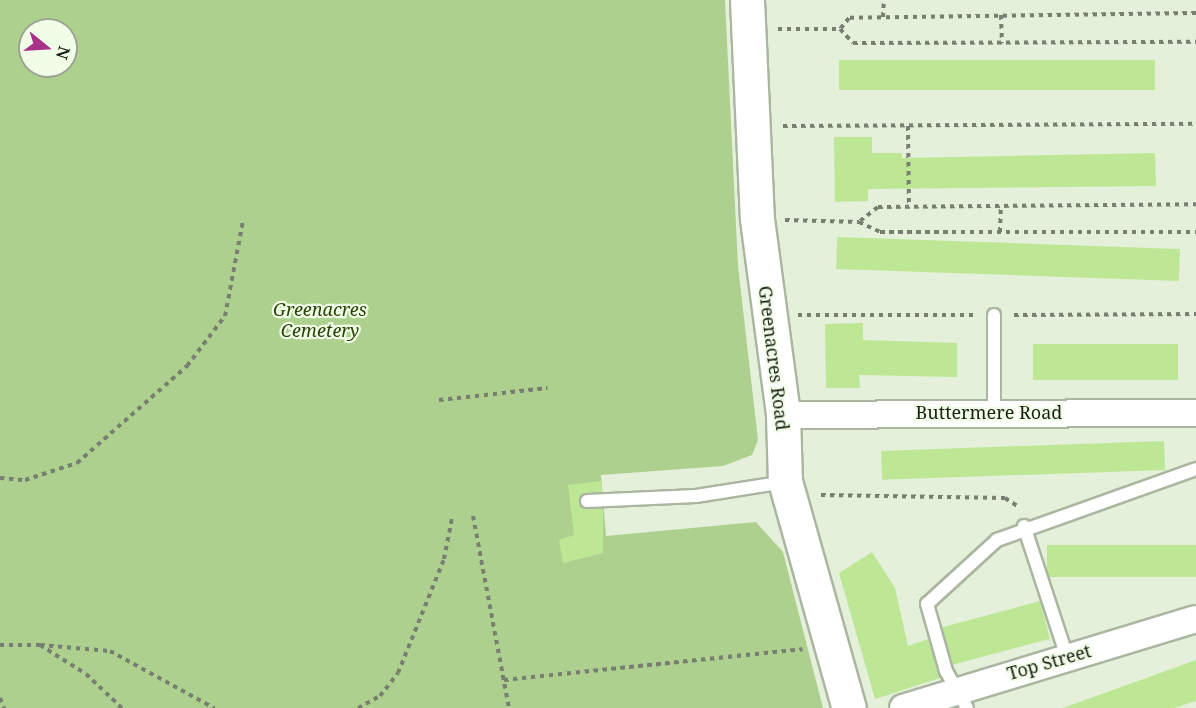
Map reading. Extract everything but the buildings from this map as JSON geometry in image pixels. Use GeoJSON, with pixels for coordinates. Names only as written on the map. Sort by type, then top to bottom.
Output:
{"type":"FeatureCollection","features":[{"type":"Feature","properties":{"kind":"street","name":"Greenacres Road"},"geometry":{"type":"LineString","coordinates":[[747,14],[757,219],[783,415],[788,490],[849,708]]}},
{"type":"Feature","properties":{"kind":"street","name":"Buttermere Road"},"geometry":{"type":"LineString","coordinates":[[783,415],[994,412],[1196,413]]}},
{"type":"Feature","properties":{"kind":"street","name":"Top Street"},"geometry":{"type":"LineString","coordinates":[[903,708],[964,698],[1067,657],[1196,619]]}},
{"type":"Feature","properties":{"kind":"lane"},"geometry":{"type":"LineString","coordinates":[[994,315],[994,412]]}},
{"type":"Feature","properties":{"kind":"lane"},"geometry":{"type":"LineString","coordinates":[[964,698],[946,671],[927,604],[997,540],[1024,526],[1196,469]]}},
{"type":"Feature","properties":{"kind":"lane"},"geometry":{"type":"LineString","coordinates":[[587,501],[788,490]]}},
{"type":"Feature","properties":{"kind":"lane"},"geometry":{"type":"LineString","coordinates":[[1024,526],[1067,657]]}},
{"type":"Feature","properties":{"kind":"path"},"geometry":{"type":"LineString","coordinates":[[883,17],[884,0]]}},
{"type":"Feature","properties":{"kind":"path"},"geometry":{"type":"LineString","coordinates":[[840,29],[849,18],[1196,13]]}},
{"type":"Feature","properties":{"kind":"path"},"geometry":{"type":"LineString","coordinates":[[747,14],[840,29],[853,43],[1196,42]]}},
{"type":"Feature","properties":{"kind":"path"},"geometry":{"type":"LineString","coordinates":[[1001,15],[1002,43]]}},
{"type":"Feature","properties":{"kind":"path"},"geometry":{"type":"LineString","coordinates":[[751,126],[1196,124]]}},
{"type":"Feature","properties":{"kind":"path"},"geometry":{"type":"LineString","coordinates":[[908,126],[909,206]]}},
{"type":"Feature","properties":{"kind":"path"},"geometry":{"type":"LineString","coordinates":[[859,222],[878,207],[1196,204]]}},
{"type":"Feature","properties":{"kind":"path"},"geometry":{"type":"LineString","coordinates":[[1000,232],[1001,206]]}},
{"type":"Feature","properties":{"kind":"path"},"geometry":{"type":"LineString","coordinates":[[757,219],[859,222],[880,232],[1196,232]]}},
{"type":"Feature","properties":{"kind":"path"},"geometry":{"type":"LineString","coordinates":[[0,478],[25,480],[77,464],[187,366],[225,316],[243,221]]}},
{"type":"Feature","properties":{"kind":"path"},"geometry":{"type":"LineString","coordinates":[[439,400],[547,388]]}},
{"type":"Feature","properties":{"kind":"path"},"geometry":{"type":"LineString","coordinates":[[788,490],[1005,498],[1018,503],[1024,526]]}},
{"type":"Feature","properties":{"kind":"path"},"geometry":{"type":"LineString","coordinates":[[473,516],[509,708]]}},
{"type":"Feature","properties":{"kind":"path"},"geometry":{"type":"LineString","coordinates":[[358,708],[380,696],[398,673],[444,559],[452,518]]}},
{"type":"Feature","properties":{"kind":"path"},"geometry":{"type":"LineString","coordinates":[[0,645],[40,645],[110,651],[214,708]]}},
{"type":"Feature","properties":{"kind":"path"},"geometry":{"type":"LineString","coordinates":[[40,645],[86,675],[122,708]]}},
{"type":"Feature","properties":{"kind":"path"},"geometry":{"type":"LineString","coordinates":[[504,680],[802,649]]}},
{"type":"Feature","properties":{"kind":"path"},"geometry":{"type":"LineString","coordinates":[[0,698],[4,708]]}},
{"type":"Feature","properties":{"kind":"green space","name":"Greenacres Cemetery"},"geometry":{"type":"Polygon","coordinates":[[[0,0],[725,0],[738,266],[758,440],[752,455],[723,466],[601,475],[606,536],[756,522],[783,552],[823,708],[0,708],[0,0]]]}}]}
